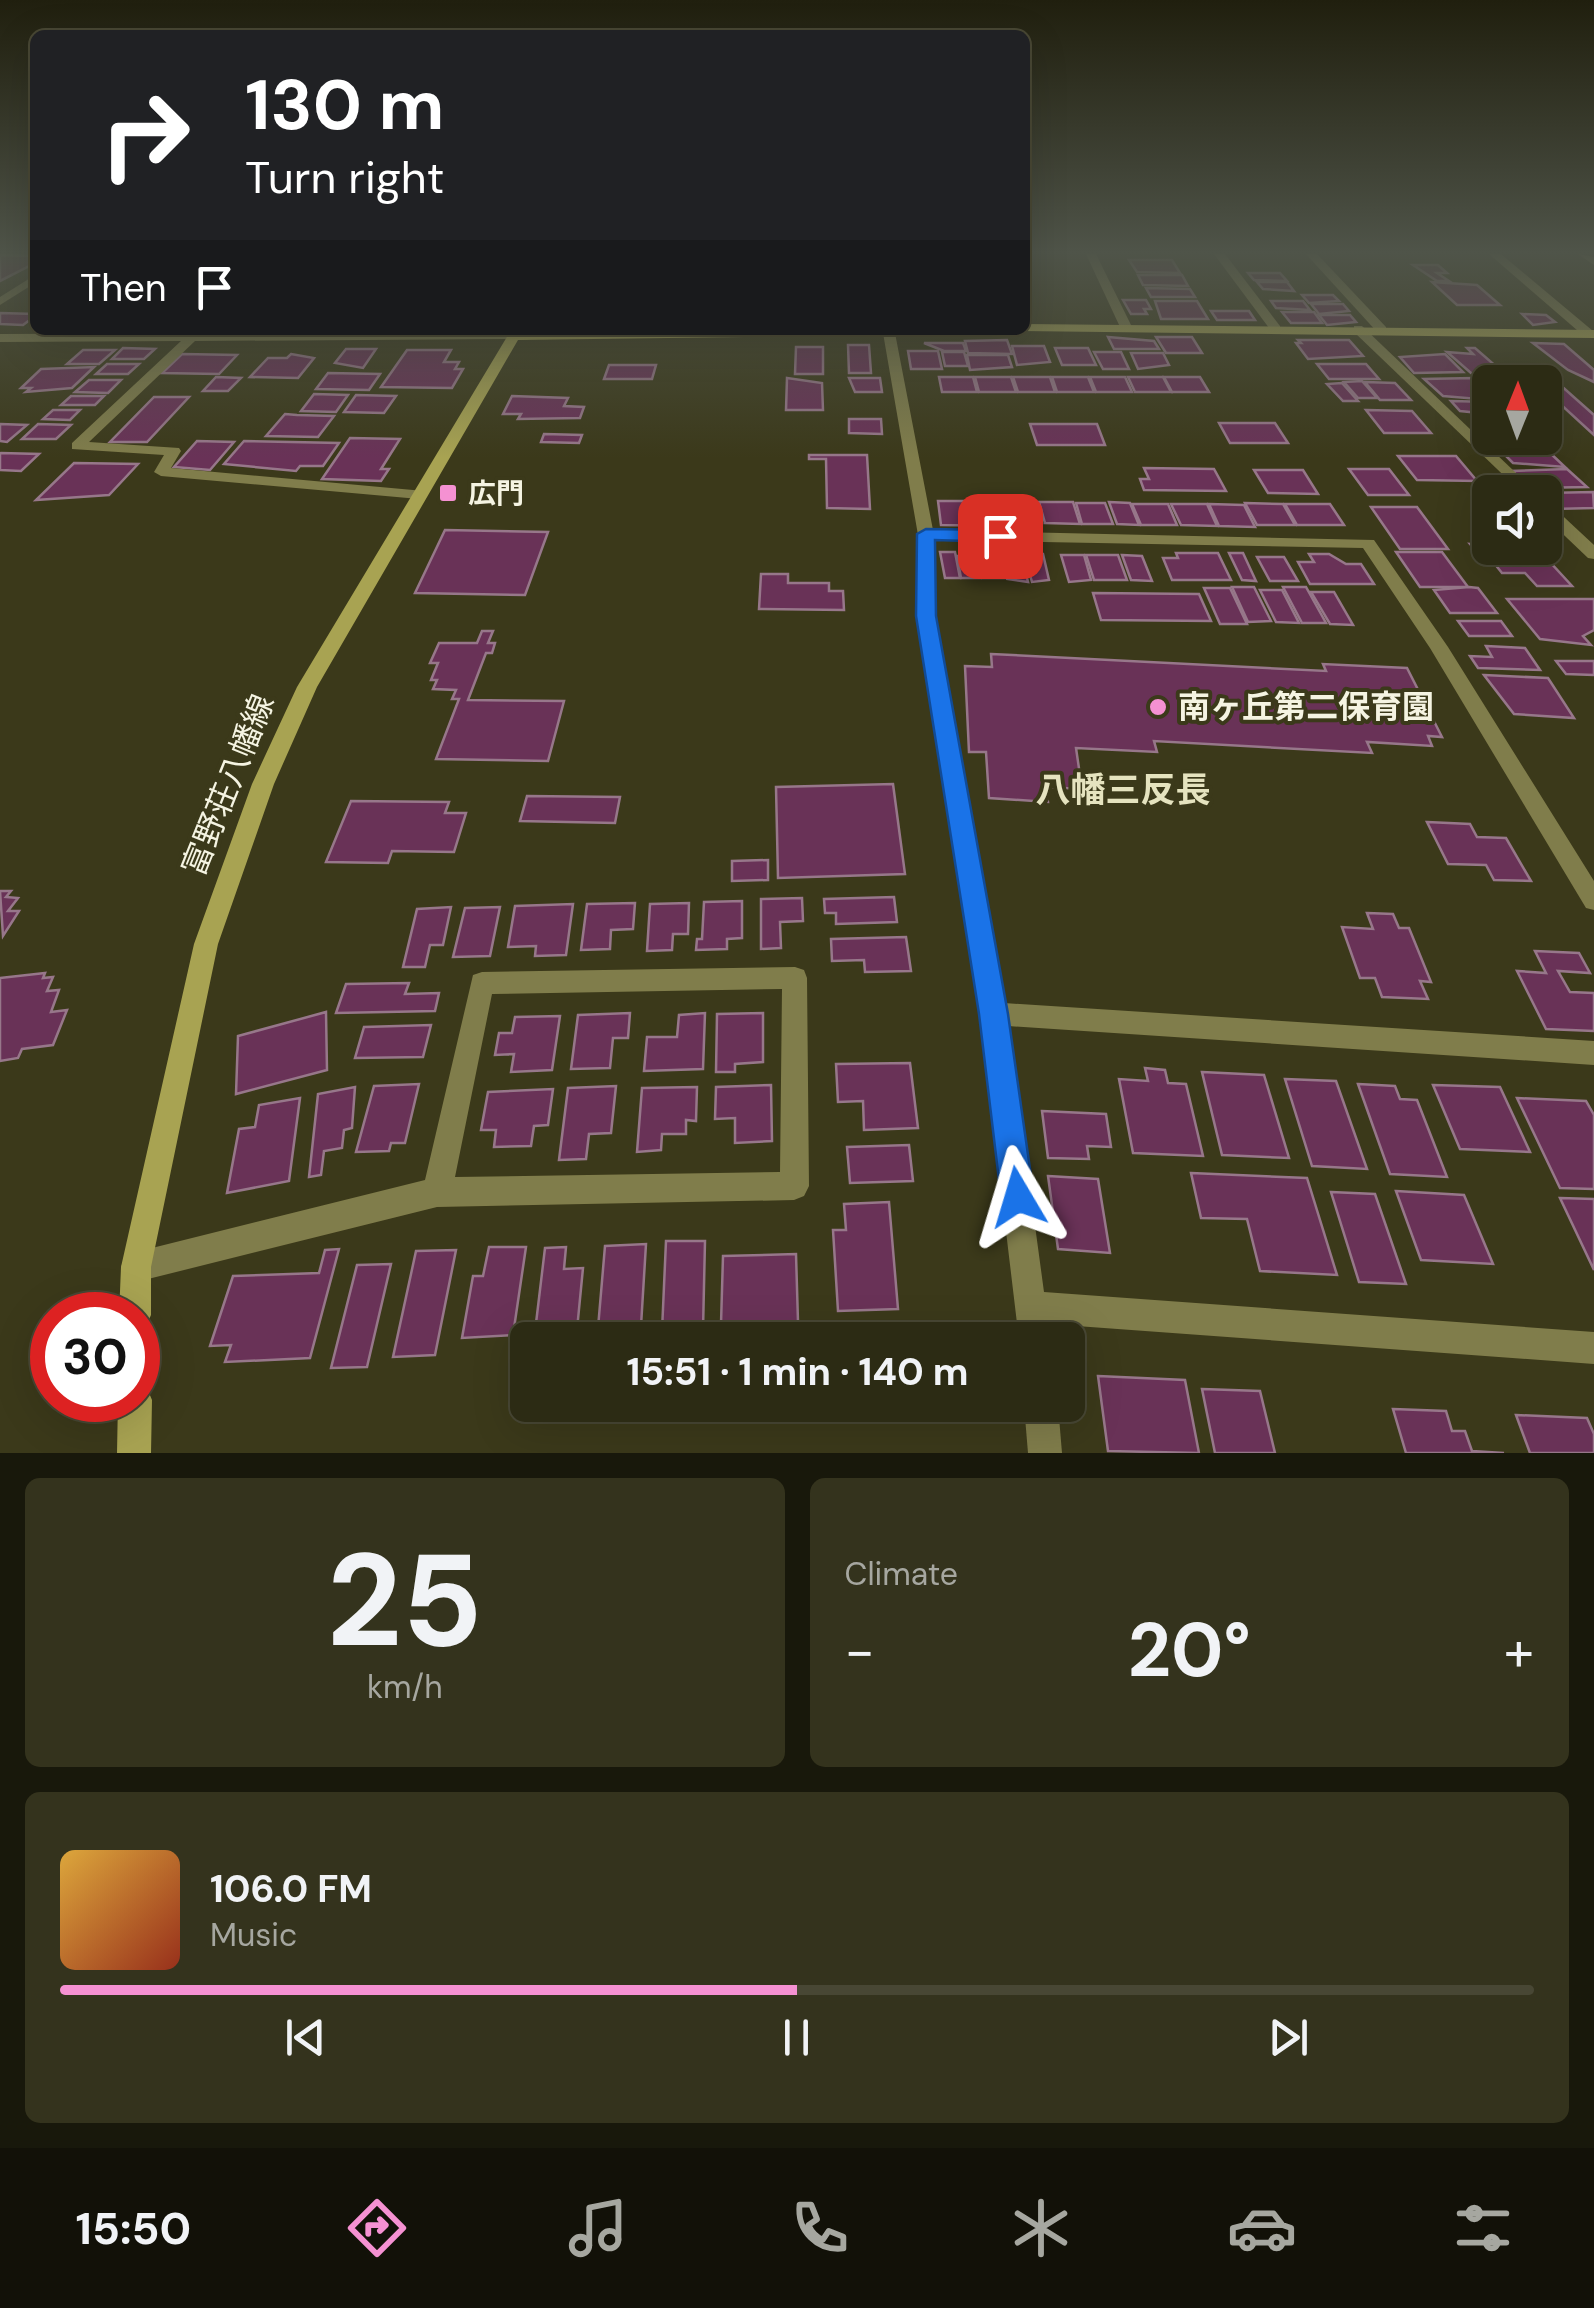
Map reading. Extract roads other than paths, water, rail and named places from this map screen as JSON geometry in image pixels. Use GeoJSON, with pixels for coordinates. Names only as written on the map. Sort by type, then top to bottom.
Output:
{"type":"FeatureCollection","features":[{"type":"Feature","properties":{"kind":"main road"},"geometry":{"type":"LineString","coordinates":[[1030,328],[1591,334]]}},
{"type":"Feature","properties":{"kind":"main road","name":"富野荘八幡線"},"geometry":{"type":"LineString","coordinates":[[136,1292],[136,1267],[206,944],[263,784],[307,687],[514,335]]}},
{"type":"Feature","properties":{"kind":"main road"},"geometry":{"type":"LineString","coordinates":[[134,1422],[134,1453]]}},
{"type":"Feature","properties":{"kind":"street"},"geometry":{"type":"LineString","coordinates":[[1124,322],[1126,327]]}},
{"type":"Feature","properties":{"kind":"street"},"geometry":{"type":"LineString","coordinates":[[1270,322],[1276,329]]}},
{"type":"Feature","properties":{"kind":"street"},"geometry":{"type":"LineString","coordinates":[[1374,322],[1382,330]]}},
{"type":"Feature","properties":{"kind":"street"},"geometry":{"type":"LineString","coordinates":[[1358,330],[1511,475]]}},
{"type":"Feature","properties":{"kind":"street"},"geometry":{"type":"LineString","coordinates":[[0,338],[218,335]]}},
{"type":"Feature","properties":{"kind":"street"},"geometry":{"type":"LineString","coordinates":[[889,335],[926,534],[926,616],[994,1014],[1033,1322]]}},
{"type":"Feature","properties":{"kind":"street"},"geometry":{"type":"LineString","coordinates":[[193,336],[77,446],[174,450],[161,472],[419,494]]}},
{"type":"Feature","properties":{"kind":"street"},"geometry":{"type":"LineString","coordinates":[[1562,524],[1594,554]]}},
{"type":"Feature","properties":{"kind":"street"},"geometry":{"type":"LineString","coordinates":[[926,534],[1368,543],[1439,647],[1594,901]]}},
{"type":"Feature","properties":{"kind":"street"},"geometry":{"type":"LineString","coordinates":[[136,1267],[437,1192],[794,1186],[795,978],[482,983],[437,1192]]}},
{"type":"Feature","properties":{"kind":"street"},"geometry":{"type":"LineString","coordinates":[[994,1014],[1594,1053]]}},
{"type":"Feature","properties":{"kind":"street"},"geometry":{"type":"LineString","coordinates":[[1032,1308],[1594,1348]]}},
{"type":"Feature","properties":{"kind":"street"},"geometry":{"type":"LineString","coordinates":[[1042,1422],[1045,1453]]}},
{"type":"Feature","properties":{"kind":"place","name":"広門"},"geometry":{"type":"Point","coordinates":[448,493]}},
{"type":"Feature","properties":{"kind":"place","name":"南ヶ丘第二保育園"},"geometry":{"type":"Point","coordinates":[1158,707]}},
{"type":"Feature","properties":{"kind":"district","name":"八幡三反長"},"geometry":{"type":"Point","coordinates":[1123,790]}}]}
